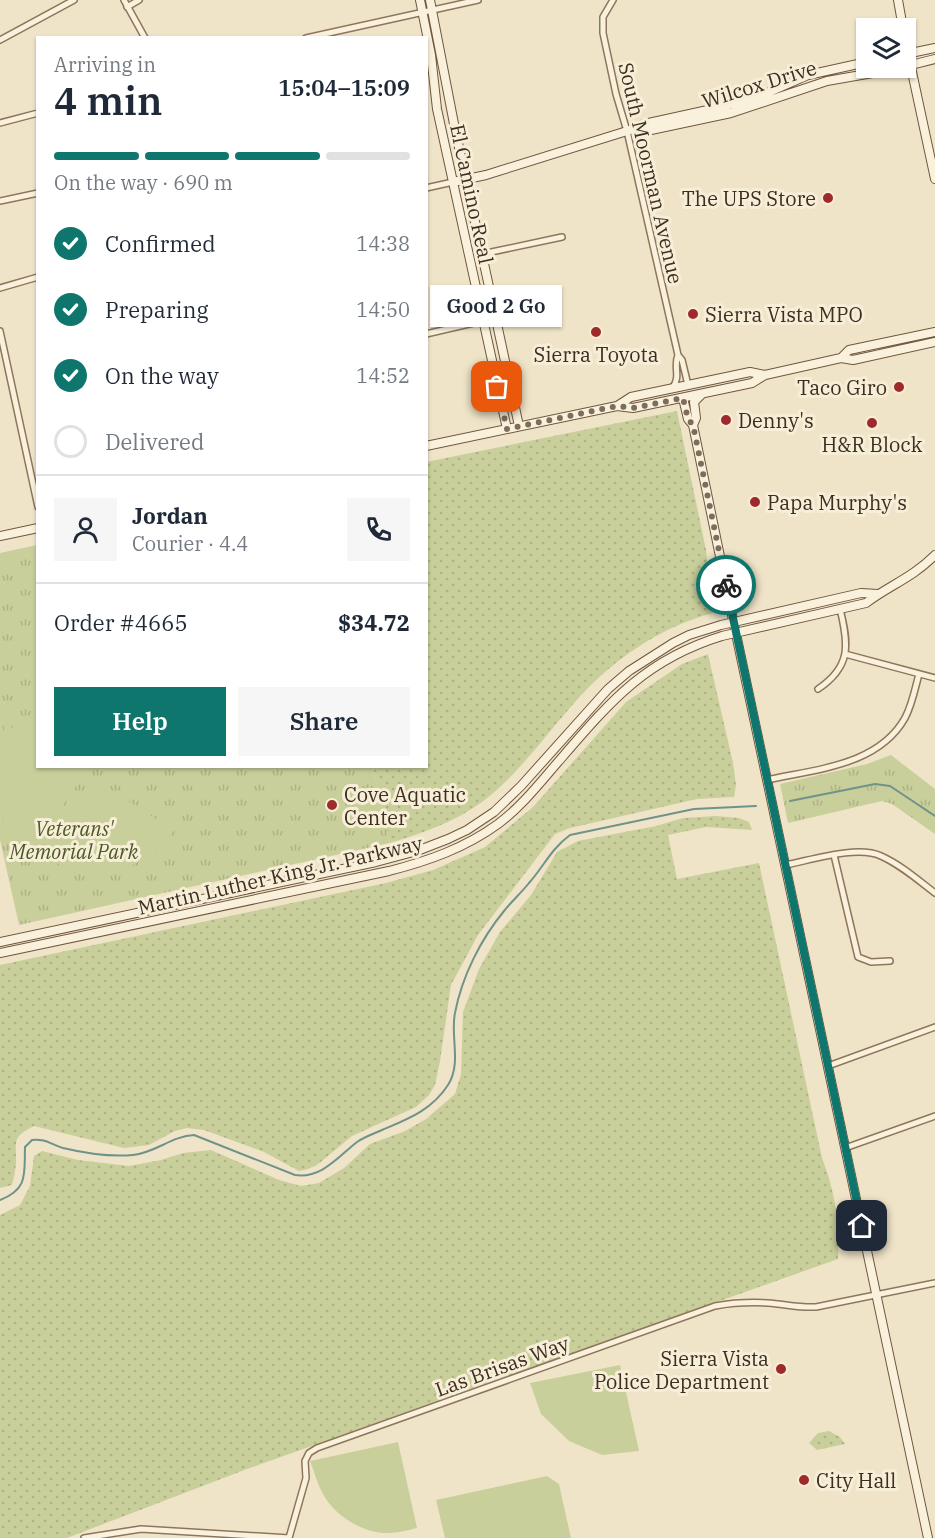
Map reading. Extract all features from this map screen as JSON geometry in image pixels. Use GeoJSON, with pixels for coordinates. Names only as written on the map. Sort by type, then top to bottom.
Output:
{"type":"FeatureCollection","features":[{"type":"Feature","properties":{"kind":"street"},"geometry":{"type":"LineString","coordinates":[[0,40],[74,0]]}},
{"type":"Feature","properties":{"kind":"street"},"geometry":{"type":"LineString","coordinates":[[124,0],[144,36]]}},
{"type":"Feature","properties":{"kind":"street"},"geometry":{"type":"LineString","coordinates":[[127,7],[139,0]]}},
{"type":"Feature","properties":{"kind":"street","name":"El Camino Real"},"geometry":{"type":"LineString","coordinates":[[420,0],[427,36]]}},
{"type":"Feature","properties":{"kind":"street","name":"El Camino Real"},"geometry":{"type":"LineString","coordinates":[[430,0],[519,426]]}},
{"type":"Feature","properties":{"kind":"street"},"geometry":{"type":"LineString","coordinates":[[315,36],[478,0]]}},
{"type":"Feature","properties":{"kind":"street","name":"South Moorman Avenue"},"geometry":{"type":"LineString","coordinates":[[613,0],[603,17],[602,27],[678,355],[682,360],[688,385]]}},
{"type":"Feature","properties":{"kind":"street"},"geometry":{"type":"LineString","coordinates":[[898,0],[901,18]]}},
{"type":"Feature","properties":{"kind":"street","name":"El Camino Real"},"geometry":{"type":"LineString","coordinates":[[428,41],[434,95],[507,429]]}},
{"type":"Feature","properties":{"kind":"street"},"geometry":{"type":"LineString","coordinates":[[916,52],[935,48]]}},
{"type":"Feature","properties":{"kind":"street"},"geometry":{"type":"LineString","coordinates":[[916,64],[935,60]]}},
{"type":"Feature","properties":{"kind":"street","name":"Wilcox Drive"},"geometry":{"type":"LineString","coordinates":[[428,188],[466,179],[644,124],[726,106],[750,99],[808,75],[856,64]]}},
{"type":"Feature","properties":{"kind":"street","name":"Wilcox Drive"},"geometry":{"type":"LineString","coordinates":[[627,131],[651,130],[731,113],[827,81],[856,76]]}},
{"type":"Feature","properties":{"kind":"street"},"geometry":{"type":"LineString","coordinates":[[911,78],[935,179]]}},
{"type":"Feature","properties":{"kind":"street"},"geometry":{"type":"LineString","coordinates":[[0,123],[36,113]]}},
{"type":"Feature","properties":{"kind":"street"},"geometry":{"type":"LineString","coordinates":[[0,201],[36,193]]}},
{"type":"Feature","properties":{"kind":"street"},"geometry":{"type":"LineString","coordinates":[[482,254],[562,237]]}},
{"type":"Feature","properties":{"kind":"street"},"geometry":{"type":"LineString","coordinates":[[0,288],[36,278]]}},
{"type":"Feature","properties":{"kind":"street"},"geometry":{"type":"LineString","coordinates":[[428,334],[495,318]]}},
{"type":"Feature","properties":{"kind":"street"},"geometry":{"type":"LineString","coordinates":[[0,331],[36,498]]}},
{"type":"Feature","properties":{"kind":"street"},"geometry":{"type":"LineString","coordinates":[[841,358],[849,350],[935,332]]}},
{"type":"Feature","properties":{"kind":"street"},"geometry":{"type":"LineString","coordinates":[[428,446],[617,406],[633,408],[703,394],[752,383],[765,375],[841,358],[853,360],[935,342]]}},
{"type":"Feature","properties":{"kind":"street","name":"South Moorman Avenue"},"geometry":{"type":"LineString","coordinates":[[672,389],[677,382],[678,355]]}},
{"type":"Feature","properties":{"kind":"street"},"geometry":{"type":"LineString","coordinates":[[617,406],[631,397],[750,372],[765,375]]}},
{"type":"Feature","properties":{"kind":"street"},"geometry":{"type":"LineString","coordinates":[[693,425],[696,417],[694,402],[703,394]]}},
{"type":"Feature","properties":{"kind":"street"},"geometry":{"type":"LineString","coordinates":[[683,398],[688,419],[693,425],[928,1538]]}},
{"type":"Feature","properties":{"kind":"street"},"geometry":{"type":"LineString","coordinates":[[0,536],[36,528]]}},
{"type":"Feature","properties":{"kind":"street"},"geometry":{"type":"LineString","coordinates":[[878,594],[917,572],[935,555]]}},
{"type":"Feature","properties":{"kind":"street","name":"Martin Luther King Jr. Parkway"},"geometry":{"type":"LineString","coordinates":[[0,953],[389,871],[438,857],[482,835],[514,811],[606,706],[633,682],[685,650],[735,628],[861,593],[878,594]]}},
{"type":"Feature","properties":{"kind":"street","name":"Martin Luther King Jr. Parkway"},"geometry":{"type":"LineString","coordinates":[[0,942],[376,862],[417,851],[448,839],[467,830],[494,812],[608,689],[656,652],[689,636],[840,609],[866,603],[878,594]]}},
{"type":"Feature","properties":{"kind":"street"},"geometry":{"type":"LineString","coordinates":[[818,689],[832,679],[845,654],[845,627],[840,609]]}},
{"type":"Feature","properties":{"kind":"street"},"geometry":{"type":"LineString","coordinates":[[845,654],[935,678]]}},
{"type":"Feature","properties":{"kind":"street"},"geometry":{"type":"LineString","coordinates":[[767,780],[845,762],[875,750],[888,740],[905,717],[920,674]]}},
{"type":"Feature","properties":{"kind":"street"},"geometry":{"type":"LineString","coordinates":[[785,865],[859,851],[880,855],[935,893]]}},
{"type":"Feature","properties":{"kind":"street"},"geometry":{"type":"LineString","coordinates":[[834,855],[858,957],[871,962],[890,961]]}},
{"type":"Feature","properties":{"kind":"street"},"geometry":{"type":"LineString","coordinates":[[828,1066],[935,1027]]}},
{"type":"Feature","properties":{"kind":"street"},"geometry":{"type":"LineString","coordinates":[[845,1148],[935,1116]]}},
{"type":"Feature","properties":{"kind":"street","name":"Las Brisas Way"},"geometry":{"type":"LineString","coordinates":[[289,1538],[306,1479],[305,1461],[309,1453],[317,1448],[715,1306],[756,1303],[809,1307],[935,1283]]}},
{"type":"Feature","properties":{"kind":"street"},"geometry":{"type":"LineString","coordinates":[[84,1538],[141,1529],[289,1538]]}},
{"type":"Feature","properties":{"kind":"green space"},"geometry":{"type":"Polygon","coordinates":[[[677,411],[706,550],[713,613],[662,633],[630,652],[601,675],[575,702],[525,762],[482,802],[449,821],[390,843],[373,768],[428,768],[428,462],[677,411]]]}},
{"type":"Feature","properties":{"kind":"green space","name":"Veterans' Memorial Park"},"geometry":{"type":"Polygon","coordinates":[[[36,545],[36,768],[373,768],[390,843],[19,925],[0,840],[0,553],[36,545]]]}},
{"type":"Feature","properties":{"kind":"green space"},"geometry":{"type":"Polygon","coordinates":[[[708,654],[733,763],[736,785],[734,797],[697,799],[570,828],[555,834],[478,935],[451,985],[435,1085],[429,1095],[416,1107],[352,1136],[317,1165],[299,1171],[264,1152],[204,1130],[187,1128],[175,1131],[149,1145],[124,1148],[34,1126],[17,1139],[16,1167],[12,1185],[0,1188],[0,965],[386,883],[433,870],[485,847],[533,807],[626,702],[682,664],[708,654]]]}},
{"type":"Feature","properties":{"kind":"green space"},"geometry":{"type":"Polygon","coordinates":[[[5,723],[36,743],[36,768],[76,768],[81,778],[34,850],[3,819],[1,772],[5,723]]]}},
{"type":"Feature","properties":{"kind":"green space"},"geometry":{"type":"Polygon","coordinates":[[[891,755],[935,789],[935,834],[892,804],[882,801],[788,823],[780,784],[867,764],[891,755]]]}},
{"type":"Feature","properties":{"kind":"green space"},"geometry":{"type":"Polygon","coordinates":[[[102,784],[174,831],[147,858],[113,874],[78,874],[46,858],[92,786],[102,784]]]}},
{"type":"Feature","properties":{"kind":"green space"},"geometry":{"type":"Polygon","coordinates":[[[716,816],[739,818],[749,822],[752,830],[706,827],[668,835],[677,879],[759,863],[822,1158],[833,1195],[837,1220],[838,1259],[247,1469],[67,1538],[0,1538],[0,1215],[20,1205],[30,1186],[34,1156],[42,1151],[78,1160],[129,1166],[183,1153],[211,1150],[279,1180],[301,1186],[319,1183],[344,1168],[370,1144],[405,1131],[426,1119],[455,1094],[461,1074],[463,1012],[479,969],[500,932],[531,895],[557,852],[578,841],[656,826],[683,818],[716,816]]]}},
{"type":"Feature","properties":{"kind":"green space"},"geometry":{"type":"Polygon","coordinates":[[[620,1365],[639,1451],[602,1455],[569,1441],[541,1414],[530,1383],[620,1365]]]}},
{"type":"Feature","properties":{"kind":"green space"},"geometry":{"type":"Polygon","coordinates":[[[829,1431],[840,1437],[845,1444],[817,1450],[809,1443],[818,1433],[829,1431]]]}},
{"type":"Feature","properties":{"kind":"green space"},"geometry":{"type":"Polygon","coordinates":[[[398,1442],[417,1528],[389,1533],[359,1527],[341,1515],[327,1500],[310,1461],[398,1442]]]}},
{"type":"Feature","properties":{"kind":"green space"},"geometry":{"type":"Polygon","coordinates":[[[547,1476],[559,1484],[571,1538],[445,1538],[436,1500],[547,1476]]]}},
{"type":"Feature","properties":{"kind":"waterway"},"geometry":{"type":"LineString","coordinates":[[790,801],[875,784],[890,786],[935,816]]}},
{"type":"Feature","properties":{"kind":"waterway"},"geometry":{"type":"LineString","coordinates":[[0,1200],[16,1191],[20,1185],[24,1172],[25,1147],[32,1140],[45,1141],[80,1151],[107,1155],[133,1155],[149,1151],[178,1138],[194,1135],[295,1175],[313,1174],[329,1166],[360,1140],[410,1118],[442,1094],[452,1077],[455,1059],[455,1013],[462,985],[473,959],[507,907],[563,840],[570,835],[694,809],[756,806]]}},
{"type":"Feature","properties":{"kind":"way so far"},"geometry":{"type":"LineString","coordinates":[[497,387],[507,429],[617,406],[633,408],[683,398],[688,419],[693,425],[726,585]]}},
{"type":"Feature","properties":{"kind":"place","name":"The UPS Store"},"geometry":{"type":"Point","coordinates":[828,198]}},
{"type":"Feature","properties":{"kind":"place","name":"Sierra Vista MPO"},"geometry":{"type":"Point","coordinates":[693,314]}},
{"type":"Feature","properties":{"kind":"place","name":"Sierra Toyota"},"geometry":{"type":"Point","coordinates":[596,332]}},
{"type":"Feature","properties":{"kind":"place","name":"Good 2 Go"},"geometry":{"type":"Point","coordinates":[497,387]}},
{"type":"Feature","properties":{"kind":"place","name":"Taco Giro"},"geometry":{"type":"Point","coordinates":[899,387]}},
{"type":"Feature","properties":{"kind":"place","name":"Denny's"},"geometry":{"type":"Point","coordinates":[726,420]}},
{"type":"Feature","properties":{"kind":"place","name":"H&R Block"},"geometry":{"type":"Point","coordinates":[872,423]}},
{"type":"Feature","properties":{"kind":"place","name":"Papa Murphy's"},"geometry":{"type":"Point","coordinates":[755,502]}},
{"type":"Feature","properties":{"kind":"place","name":"Cove Aquatic Center"},"geometry":{"type":"Point","coordinates":[332,805]}},
{"type":"Feature","properties":{"kind":"place","name":"Sierra Vista Police Department"},"geometry":{"type":"Point","coordinates":[781,1369]}},
{"type":"Feature","properties":{"kind":"place","name":"City Hall"},"geometry":{"type":"Point","coordinates":[804,1480]}},
{"type":"Feature","properties":{"kind":"route"},"geometry":{"type":"LineString","coordinates":[[726,585],[862,1226]]}}]}
